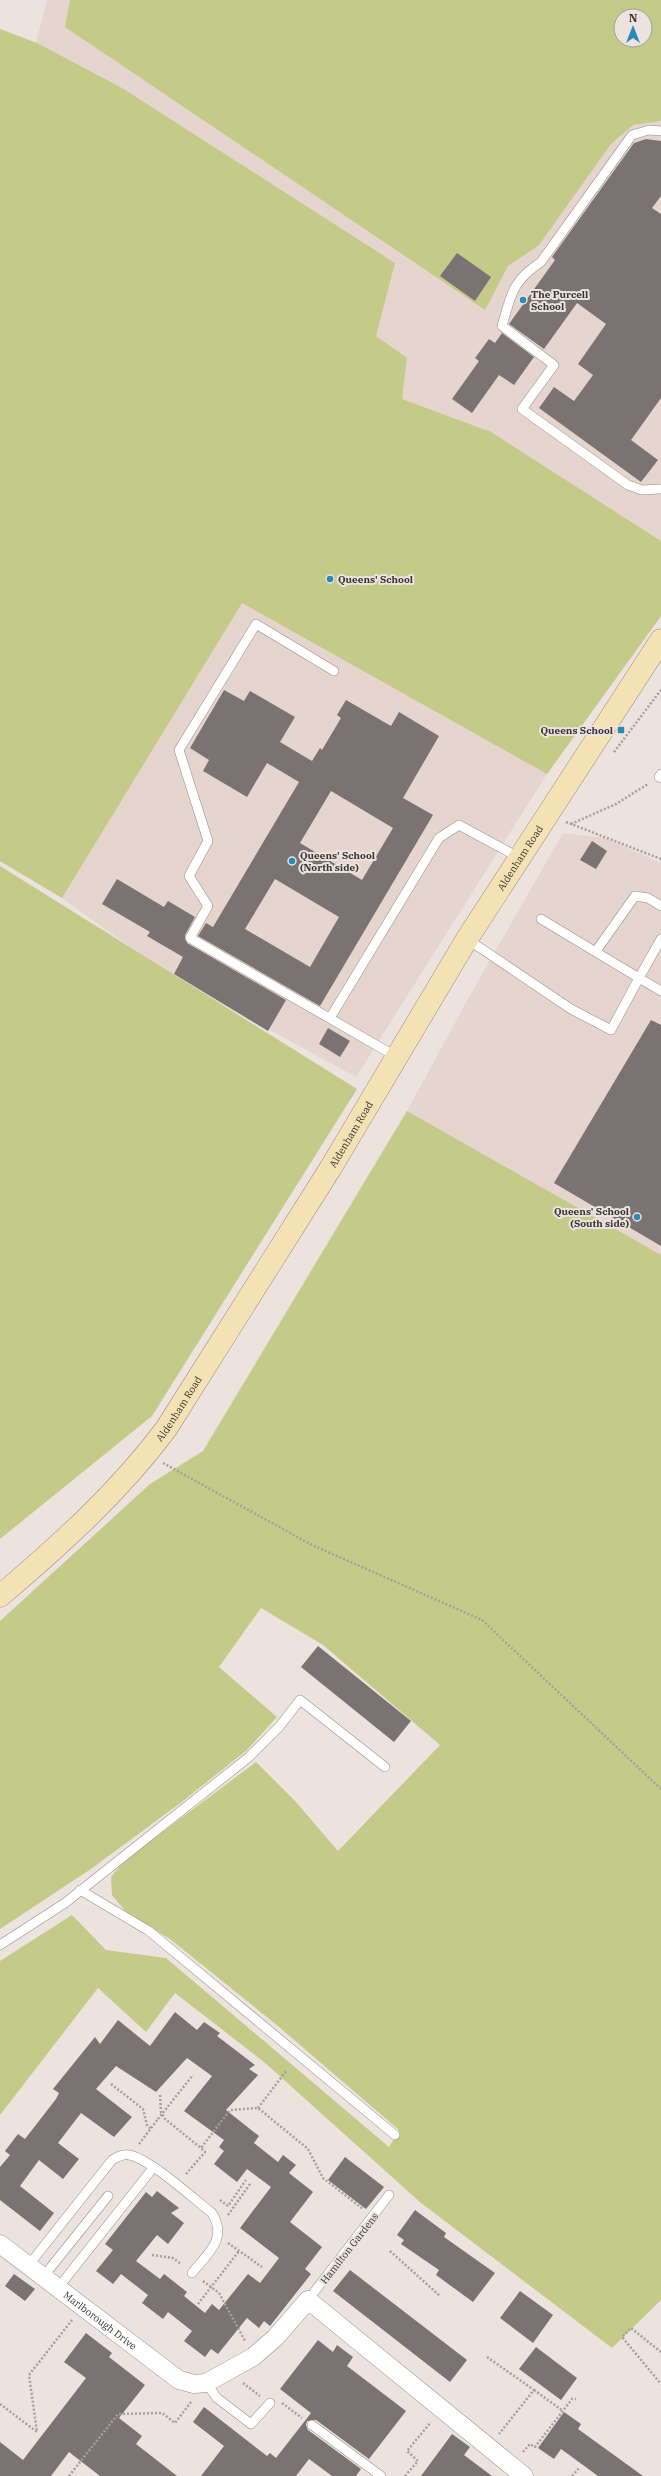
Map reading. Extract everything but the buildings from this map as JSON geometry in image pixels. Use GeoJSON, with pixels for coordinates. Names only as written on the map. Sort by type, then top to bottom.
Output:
{"type":"FeatureCollection","features":[{"type":"Feature","properties":{"kind":"main road","name":"Aldenham Road"},"geometry":{"type":"LineString","coordinates":[[0,1596],[62,1542],[147,1455],[200,1377],[330,1169],[467,940],[661,640]]}},
{"type":"Feature","properties":{"kind":"street","name":"Marlborough Drive"},"geometry":{"type":"LineString","coordinates":[[0,2244],[179,2380],[194,2384],[206,2383]]}},
{"type":"Feature","properties":{"kind":"street"},"geometry":{"type":"LineString","coordinates":[[206,2383],[253,2357],[275,2338],[308,2300],[518,2471]]}},
{"type":"Feature","properties":{"kind":"lane"},"geometry":{"type":"LineString","coordinates":[[661,131],[649,130],[632,135],[541,262],[525,272],[512,290],[502,326],[554,365],[522,409],[628,485],[642,490],[661,488]]}},
{"type":"Feature","properties":{"kind":"lane"},"geometry":{"type":"LineString","coordinates":[[334,671],[256,624],[179,750],[208,841],[189,876],[208,906],[190,938],[397,1057]]}},
{"type":"Feature","properties":{"kind":"lane"},"geometry":{"type":"LineString","coordinates":[[330,1018],[439,838],[460,825],[520,858]]}},
{"type":"Feature","properties":{"kind":"lane"},"geometry":{"type":"LineString","coordinates":[[596,951],[635,896],[648,898],[661,906]]}},
{"type":"Feature","properties":{"kind":"lane"},"geometry":{"type":"LineString","coordinates":[[541,918],[638,978],[661,990]]}},
{"type":"Feature","properties":{"kind":"lane"},"geometry":{"type":"LineString","coordinates":[[467,940],[571,1009],[611,1030],[638,978],[661,939]]}},
{"type":"Feature","properties":{"kind":"lane"},"geometry":{"type":"LineString","coordinates":[[0,1945],[80,1890],[249,1757],[280,1727],[300,1700],[385,1767]]}},
{"type":"Feature","properties":{"kind":"lane"},"geometry":{"type":"LineString","coordinates":[[80,1890],[149,1931],[395,2135]]}},
{"type":"Feature","properties":{"kind":"lane"},"geometry":{"type":"LineString","coordinates":[[28,2266],[112,2160],[119,2156],[134,2157],[153,2168],[212,2213],[218,2223],[216,2243],[192,2273]]}},
{"type":"Feature","properties":{"kind":"lane"},"geometry":{"type":"LineString","coordinates":[[58,2288],[153,2168]]}},
{"type":"Feature","properties":{"kind":"lane","name":"Hamilton Gardens"},"geometry":{"type":"LineString","coordinates":[[308,2300],[390,2195]]}},
{"type":"Feature","properties":{"kind":"lane"},"geometry":{"type":"LineString","coordinates":[[43,2277],[108,2196]]}},
{"type":"Feature","properties":{"kind":"lane"},"geometry":{"type":"LineString","coordinates":[[206,2383],[217,2398],[251,2424],[270,2403]]}},
{"type":"Feature","properties":{"kind":"lane"},"geometry":{"type":"LineString","coordinates":[[312,2425],[381,2476]]}},
{"type":"Feature","properties":{"kind":"path"},"geometry":{"type":"LineString","coordinates":[[635,725],[661,690]]}},
{"type":"Feature","properties":{"kind":"path"},"geometry":{"type":"LineString","coordinates":[[570,824],[616,804],[660,776]]}},
{"type":"Feature","properties":{"kind":"path"},"geometry":{"type":"LineString","coordinates":[[565,822],[661,859]]}},
{"type":"Feature","properties":{"kind":"path"},"geometry":{"type":"LineString","coordinates":[[147,1455],[312,1545],[482,1620],[661,1788]]}},
{"type":"Feature","properties":{"kind":"path"},"geometry":{"type":"LineString","coordinates":[[258,2108],[287,2070]]}},
{"type":"Feature","properties":{"kind":"path"},"geometry":{"type":"LineString","coordinates":[[134,2157],[137,2146],[193,2075]]}},
{"type":"Feature","properties":{"kind":"path"},"geometry":{"type":"LineString","coordinates":[[111,2084],[143,2109],[147,2125],[151,2129]]}},
{"type":"Feature","properties":{"kind":"path"},"geometry":{"type":"LineString","coordinates":[[160,2095],[161,2112],[165,2119],[205,2152],[186,2175],[192,2179]]}},
{"type":"Feature","properties":{"kind":"path"},"geometry":{"type":"LineString","coordinates":[[201,2148],[230,2110],[258,2108],[308,2149],[323,2178],[372,2217]]}},
{"type":"Feature","properties":{"kind":"path"},"geometry":{"type":"LineString","coordinates":[[216,2197],[228,2206],[246,2180]]}},
{"type":"Feature","properties":{"kind":"path"},"geometry":{"type":"LineString","coordinates":[[229,2215],[250,2184]]}},
{"type":"Feature","properties":{"kind":"path"},"geometry":{"type":"LineString","coordinates":[[218,2235],[262,2268]]}},
{"type":"Feature","properties":{"kind":"path"},"geometry":{"type":"LineString","coordinates":[[198,2304],[239,2251]]}},
{"type":"Feature","properties":{"kind":"path"},"geometry":{"type":"LineString","coordinates":[[390,2251],[440,2296]]}},
{"type":"Feature","properties":{"kind":"path"},"geometry":{"type":"LineString","coordinates":[[152,2255],[173,2258],[219,2293],[237,2322],[253,2357]]}},
{"type":"Feature","properties":{"kind":"path"},"geometry":{"type":"LineString","coordinates":[[0,2404],[37,2432],[29,2376],[82,2307]]}},
{"type":"Feature","properties":{"kind":"path"},"geometry":{"type":"LineString","coordinates":[[661,2352],[631,2328],[622,2337],[661,2384]]}},
{"type":"Feature","properties":{"kind":"path"},"geometry":{"type":"LineString","coordinates":[[487,2357],[563,2411]]}},
{"type":"Feature","properties":{"kind":"path"},"geometry":{"type":"LineString","coordinates":[[69,2476],[118,2414],[162,2413],[175,2423],[206,2383]]}},
{"type":"Feature","properties":{"kind":"path"},"geometry":{"type":"LineString","coordinates":[[488,2447],[534,2390]]}},
{"type":"Feature","properties":{"kind":"path"},"geometry":{"type":"LineString","coordinates":[[518,2471],[530,2444],[535,2447],[572,2399],[576,2399]]}},
{"type":"Feature","properties":{"kind":"path"},"geometry":{"type":"LineString","coordinates":[[405,2476],[418,2461],[407,2451],[442,2410]]}},
{"type":"Feature","properties":{"kind":"path"},"geometry":{"type":"LineString","coordinates":[[572,2476],[579,2468]]}},
{"type":"Feature","properties":{"kind":"shaded area","name":"Queens' School"},"geometry":{"type":"Polygon","coordinates":[[[47,0],[661,0],[661,616],[547,774],[356,1077],[169,975],[62,898],[0,861],[0,29],[36,43],[47,0]]]}},
{"type":"Feature","properties":{"kind":"shaded area"},"geometry":{"type":"Polygon","coordinates":[[[563,833],[605,838],[661,863],[661,1729],[203,1451],[407,1111],[474,988],[563,833]]]}},
{"type":"Feature","properties":{"kind":"green space"},"geometry":{"type":"Polygon","coordinates":[[[70,0],[661,0],[661,121],[633,125],[611,144],[539,245],[508,266],[485,310],[65,27],[70,0]]]}},
{"type":"Feature","properties":{"kind":"green space","name":"Queens' School"},"geometry":{"type":"Polygon","coordinates":[[[0,29],[37,43],[122,88],[395,263],[376,336],[407,358],[402,399],[491,432],[661,541],[661,616],[547,774],[242,603],[62,898],[0,861],[0,29]]]}},
{"type":"Feature","properties":{"kind":"green space"},"geometry":{"type":"Polygon","coordinates":[[[0,866],[357,1089],[152,1416],[0,1539],[0,866]]]}},
{"type":"Feature","properties":{"kind":"green space"},"geometry":{"type":"Polygon","coordinates":[[[407,1111],[661,1255],[661,2300],[612,2348],[421,2203],[264,2062],[175,1993],[146,2032],[98,1988],[0,2115],[0,1961],[72,1915],[106,1950],[166,1958],[389,2147],[399,2130],[278,2026],[170,1939],[126,1912],[112,1895],[111,1877],[124,1861],[256,1762],[296,1802],[338,1851],[440,1745],[323,1645],[261,1608],[219,1667],[277,1717],[247,1750],[183,1801],[91,1869],[0,1929],[0,1621],[150,1484],[203,1451],[407,1111]]]}},
{"type":"Feature","properties":{"kind":"place","name":"The Purcell School"},"geometry":{"type":"Point","coordinates":[523,300]}},
{"type":"Feature","properties":{"kind":"place","name":"Queens' School"},"geometry":{"type":"Point","coordinates":[330,579]}},
{"type":"Feature","properties":{"kind":"place","name":"Queens School"},"geometry":{"type":"Point","coordinates":[621,730]}},
{"type":"Feature","properties":{"kind":"place","name":"Queens' School (North side)"},"geometry":{"type":"Point","coordinates":[292,861]}},
{"type":"Feature","properties":{"kind":"place","name":"Queens' School (South side)"},"geometry":{"type":"Point","coordinates":[637,1217]}}]}
